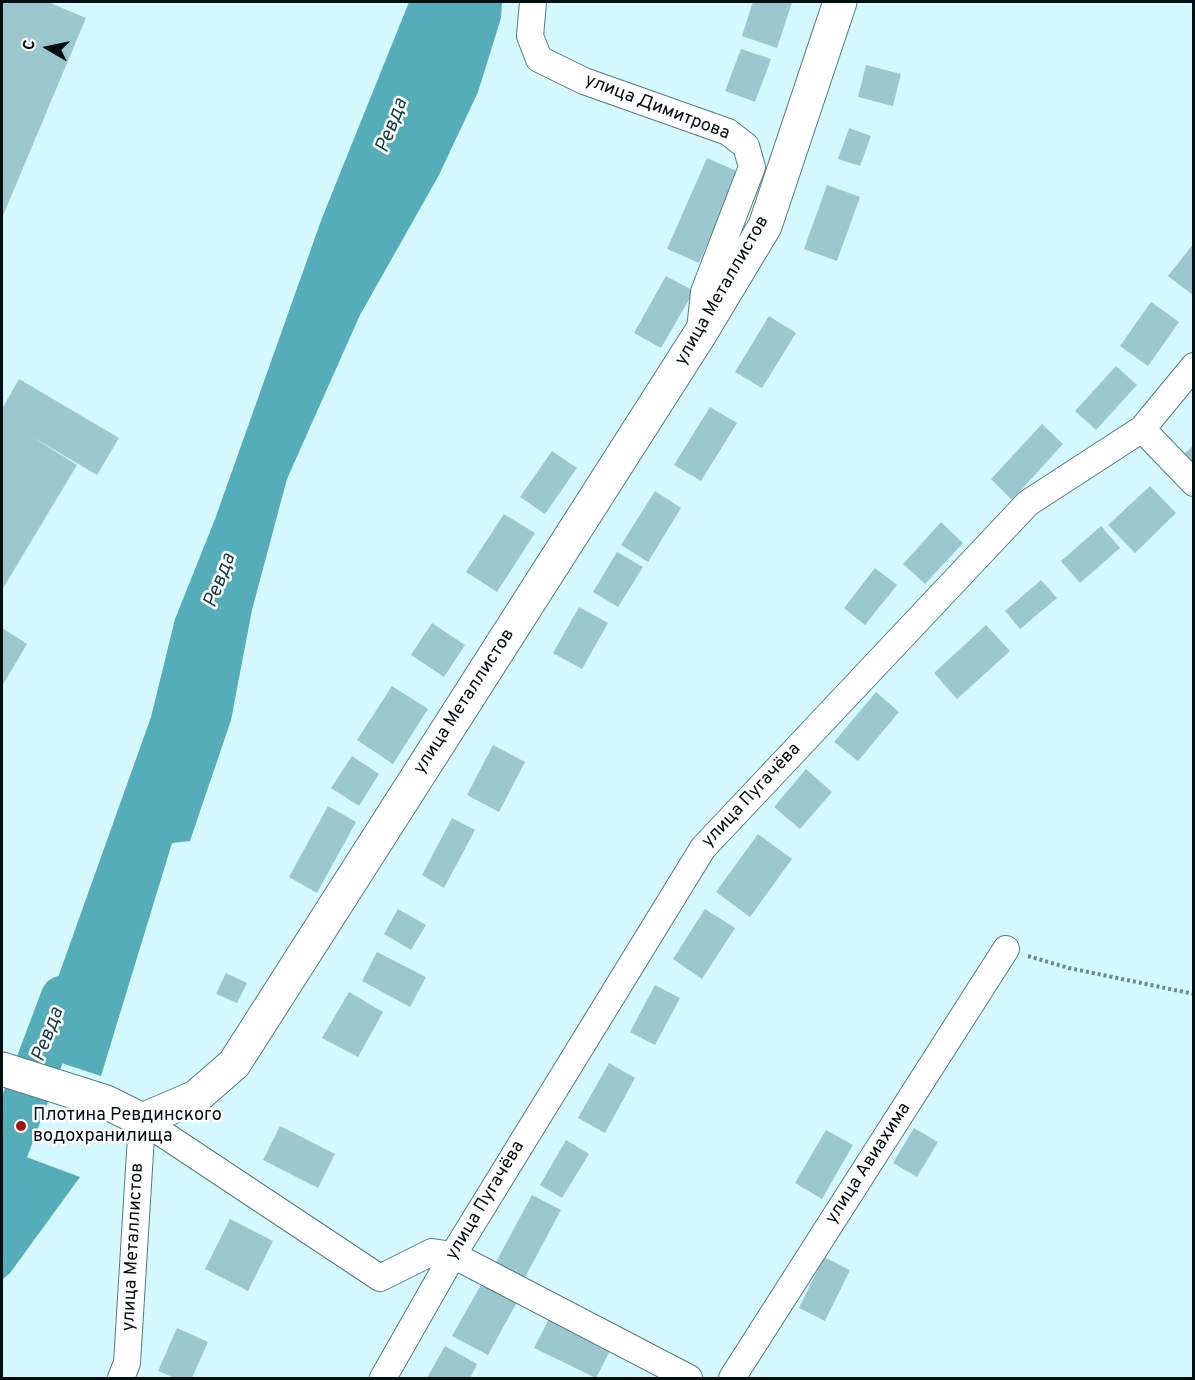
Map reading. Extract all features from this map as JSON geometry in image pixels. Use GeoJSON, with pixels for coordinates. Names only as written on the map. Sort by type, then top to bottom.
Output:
{"type":"FeatureCollection","features":[{"type":"Feature","properties":{"kind":"street","name":"улица Димитрова"},"geometry":{"type":"LineString","coordinates":[[533,2],[530,36],[539,59],[584,81],[728,132],[746,146],[752,167],[704,292],[700,334]]}},
{"type":"Feature","properties":{"kind":"street","name":"улица Металлистов"},"geometry":{"type":"LineString","coordinates":[[121,1378],[127,1363],[142,1120],[196,1097],[234,1064],[700,334],[765,226],[840,2]]}},
{"type":"Feature","properties":{"kind":"street","name":"улица Пугачёва"},"geometry":{"type":"LineString","coordinates":[[383,1378],[453,1255],[703,848],[1028,503],[1142,429],[1194,366]]}},
{"type":"Feature","properties":{"kind":"street"},"geometry":{"type":"LineString","coordinates":[[1142,429],[1194,483]]}},
{"type":"Feature","properties":{"kind":"street","name":"улица Авиахима"},"geometry":{"type":"LineString","coordinates":[[732,1378],[1006,949]]}},
{"type":"Feature","properties":{"kind":"street"},"geometry":{"type":"LineString","coordinates":[[2,1069],[106,1102],[142,1120],[380,1278],[432,1251],[453,1255],[689,1378]]}},
{"type":"Feature","properties":{"kind":"path"},"geometry":{"type":"LineString","coordinates":[[1006,949],[1069,968],[1194,994]]}},
{"type":"Feature","properties":{"kind":"water"},"geometry":{"type":"Polygon","coordinates":[[[409,2],[502,2],[501,18],[478,92],[439,175],[360,315],[287,479],[252,610],[231,720],[190,841],[172,843],[101,1076],[31,1053],[151,717],[175,619],[215,519],[322,218],[409,2]]]}},
{"type":"Feature","properties":{"kind":"water"},"geometry":{"type":"Polygon","coordinates":[[[2,1148],[80,1177],[10,1273],[2,1280],[2,1148]]]}},
{"type":"Feature","properties":{"kind":"building"},"geometry":{"type":"Polygon","coordinates":[[[2,2],[48,2],[86,18],[2,218],[2,2]]]}},
{"type":"Feature","properties":{"kind":"building"},"geometry":{"type":"Polygon","coordinates":[[[753,2],[792,2],[777,48],[742,36],[753,2]]]}},
{"type":"Feature","properties":{"kind":"building"},"geometry":{"type":"Polygon","coordinates":[[[741,49],[771,59],[755,102],[725,91],[741,49]]]}},
{"type":"Feature","properties":{"kind":"building"},"geometry":{"type":"Polygon","coordinates":[[[866,65],[901,74],[893,106],[858,97],[866,65]]]}},
{"type":"Feature","properties":{"kind":"building"},"geometry":{"type":"Polygon","coordinates":[[[849,128],[871,136],[860,166],[838,159],[849,128]]]}},
{"type":"Feature","properties":{"kind":"building"},"geometry":{"type":"Polygon","coordinates":[[[707,158],[739,172],[699,263],[667,249],[707,158]]]}},
{"type":"Feature","properties":{"kind":"building"},"geometry":{"type":"Polygon","coordinates":[[[827,185],[860,197],[837,261],[804,249],[827,185]]]}},
{"type":"Feature","properties":{"kind":"building"},"geometry":{"type":"Polygon","coordinates":[[[1194,243],[1194,296],[1168,276],[1194,243]]]}},
{"type":"Feature","properties":{"kind":"building"},"geometry":{"type":"Polygon","coordinates":[[[666,276],[694,291],[661,348],[634,333],[666,276]]]}},
{"type":"Feature","properties":{"kind":"building"},"geometry":{"type":"Polygon","coordinates":[[[1151,302],[1179,322],[1148,366],[1120,346],[1151,302]]]}},
{"type":"Feature","properties":{"kind":"building"},"geometry":{"type":"Polygon","coordinates":[[[769,316],[796,333],[762,388],[735,372],[769,316]]]}},
{"type":"Feature","properties":{"kind":"building"},"geometry":{"type":"Polygon","coordinates":[[[1116,366],[1137,385],[1096,430],[1075,411],[1116,366]]]}},
{"type":"Feature","properties":{"kind":"building"},"geometry":{"type":"Polygon","coordinates":[[[19,379],[119,438],[97,475],[31,436],[77,465],[2,590],[2,409],[19,379]]]}},
{"type":"Feature","properties":{"kind":"building"},"geometry":{"type":"Polygon","coordinates":[[[710,407],[737,423],[701,481],[674,465],[710,407]]]}},
{"type":"Feature","properties":{"kind":"building"},"geometry":{"type":"Polygon","coordinates":[[[1042,424],[1063,444],[1012,500],[991,479],[1042,424]]]}},
{"type":"Feature","properties":{"kind":"building"},"geometry":{"type":"Polygon","coordinates":[[[1194,445],[1194,466],[1183,455],[1194,445]]]}},
{"type":"Feature","properties":{"kind":"building"},"geometry":{"type":"Polygon","coordinates":[[[552,451],[577,468],[545,514],[520,497],[552,451]]]}},
{"type":"Feature","properties":{"kind":"building"},"geometry":{"type":"Polygon","coordinates":[[[1150,486],[1176,513],[1135,553],[1108,525],[1150,486]]]}},
{"type":"Feature","properties":{"kind":"building"},"geometry":{"type":"Polygon","coordinates":[[[655,491],[681,508],[648,562],[621,545],[655,491]]]}},
{"type":"Feature","properties":{"kind":"building"},"geometry":{"type":"Polygon","coordinates":[[[504,514],[535,533],[497,592],[466,572],[504,514]]]}},
{"type":"Feature","properties":{"kind":"building"},"geometry":{"type":"Polygon","coordinates":[[[941,522],[963,543],[925,584],[903,564],[941,522]]]}},
{"type":"Feature","properties":{"kind":"building"},"geometry":{"type":"Polygon","coordinates":[[[1101,526],[1120,548],[1080,583],[1061,561],[1101,526]]]}},
{"type":"Feature","properties":{"kind":"building"},"geometry":{"type":"Polygon","coordinates":[[[617,552],[643,567],[618,607],[593,592],[617,552]]]}},
{"type":"Feature","properties":{"kind":"building"},"geometry":{"type":"Polygon","coordinates":[[[875,568],[897,585],[865,625],[844,608],[875,568]]]}},
{"type":"Feature","properties":{"kind":"building"},"geometry":{"type":"Polygon","coordinates":[[[1041,580],[1057,598],[1020,629],[1005,611],[1041,580]]]}},
{"type":"Feature","properties":{"kind":"building"},"geometry":{"type":"Polygon","coordinates":[[[579,607],[608,623],[582,669],[553,653],[579,607]]]}},
{"type":"Feature","properties":{"kind":"building"},"geometry":{"type":"Polygon","coordinates":[[[432,623],[465,645],[444,677],[411,655],[432,623]]]}},
{"type":"Feature","properties":{"kind":"building"},"geometry":{"type":"Polygon","coordinates":[[[986,625],[1010,651],[957,699],[934,673],[986,625]]]}},
{"type":"Feature","properties":{"kind":"building"},"geometry":{"type":"Polygon","coordinates":[[[2,628],[27,644],[2,686],[2,628]]]}},
{"type":"Feature","properties":{"kind":"building"},"geometry":{"type":"Polygon","coordinates":[[[392,686],[428,709],[393,764],[357,740],[392,686]]]}},
{"type":"Feature","properties":{"kind":"building"},"geometry":{"type":"Polygon","coordinates":[[[876,692],[899,712],[858,761],[834,742],[876,692]]]}},
{"type":"Feature","properties":{"kind":"building"},"geometry":{"type":"Polygon","coordinates":[[[493,745],[525,762],[499,812],[467,795],[493,745]]]}},
{"type":"Feature","properties":{"kind":"building"},"geometry":{"type":"Polygon","coordinates":[[[352,756],[379,774],[359,806],[331,788],[352,756]]]}},
{"type":"Feature","properties":{"kind":"building"},"geometry":{"type":"Polygon","coordinates":[[[806,769],[832,792],[800,829],[774,807],[806,769]]]}},
{"type":"Feature","properties":{"kind":"building"},"geometry":{"type":"Polygon","coordinates":[[[328,806],[356,822],[317,893],[289,877],[328,806]]]}},
{"type":"Feature","properties":{"kind":"building"},"geometry":{"type":"Polygon","coordinates":[[[452,818],[475,830],[444,888],[422,875],[452,818]]]}},
{"type":"Feature","properties":{"kind":"building"},"geometry":{"type":"Polygon","coordinates":[[[758,834],[792,859],[750,917],[716,892],[758,834]]]}},
{"type":"Feature","properties":{"kind":"building"},"geometry":{"type":"Polygon","coordinates":[[[398,909],[426,925],[411,950],[384,934],[398,909]]]}},
{"type":"Feature","properties":{"kind":"building"},"geometry":{"type":"Polygon","coordinates":[[[705,909],[735,928],[702,979],[673,959],[705,909]]]}},
{"type":"Feature","properties":{"kind":"building"},"geometry":{"type":"Polygon","coordinates":[[[377,952],[426,977],[410,1007],[362,981],[377,952]]]}},
{"type":"Feature","properties":{"kind":"building"},"geometry":{"type":"Polygon","coordinates":[[[226,973],[247,983],[237,1003],[216,994],[226,973]]]}},
{"type":"Feature","properties":{"kind":"building"},"geometry":{"type":"Polygon","coordinates":[[[655,985],[680,998],[655,1045],[630,1032],[655,985]]]}},
{"type":"Feature","properties":{"kind":"building"},"geometry":{"type":"Polygon","coordinates":[[[349,992],[383,1012],[358,1057],[322,1038],[349,992]]]}},
{"type":"Feature","properties":{"kind":"building"},"geometry":{"type":"Polygon","coordinates":[[[609,1063],[635,1078],[605,1133],[578,1118],[609,1063]]]}},
{"type":"Feature","properties":{"kind":"building"},"geometry":{"type":"Polygon","coordinates":[[[280,1126],[335,1154],[318,1188],[263,1160],[280,1126]]]}},
{"type":"Feature","properties":{"kind":"building"},"geometry":{"type":"Polygon","coordinates":[[[914,1128],[938,1142],[917,1177],[893,1163],[914,1128]]]}},
{"type":"Feature","properties":{"kind":"building"},"geometry":{"type":"Polygon","coordinates":[[[826,1130],[853,1145],[822,1199],[795,1183],[826,1130]]]}},
{"type":"Feature","properties":{"kind":"building"},"geometry":{"type":"Polygon","coordinates":[[[566,1140],[589,1154],[562,1198],[540,1185],[566,1140]]]}},
{"type":"Feature","properties":{"kind":"building"},"geometry":{"type":"Polygon","coordinates":[[[532,1195],[561,1210],[524,1279],[495,1264],[532,1195]]]}},
{"type":"Feature","properties":{"kind":"building"},"geometry":{"type":"Polygon","coordinates":[[[230,1219],[273,1241],[248,1291],[205,1269],[230,1219]]]}},
{"type":"Feature","properties":{"kind":"building"},"geometry":{"type":"Polygon","coordinates":[[[824,1257],[850,1270],[825,1321],[799,1308],[824,1257]]]}},
{"type":"Feature","properties":{"kind":"building"},"geometry":{"type":"Polygon","coordinates":[[[482,1283],[517,1302],[488,1355],[452,1336],[482,1283]]]}},
{"type":"Feature","properties":{"kind":"building"},"geometry":{"type":"Polygon","coordinates":[[[550,1317],[611,1349],[596,1378],[534,1348],[550,1317]]]}},
{"type":"Feature","properties":{"kind":"building"},"geometry":{"type":"Polygon","coordinates":[[[177,1328],[208,1342],[192,1378],[175,1378],[158,1371],[177,1328]]]}},
{"type":"Feature","properties":{"kind":"building"},"geometry":{"type":"Polygon","coordinates":[[[445,1346],[477,1364],[470,1378],[427,1378],[445,1346]]]}},
{"type":"Feature","properties":{"kind":"waterway","name":"Ревда"},"geometry":{"type":"LineString","coordinates":[[2,1160],[63,998]]}},
{"type":"Feature","properties":{"kind":"place","name":"Плотина Ревдинского водохранилища"},"geometry":{"type":"Point","coordinates":[21,1126]}}]}
